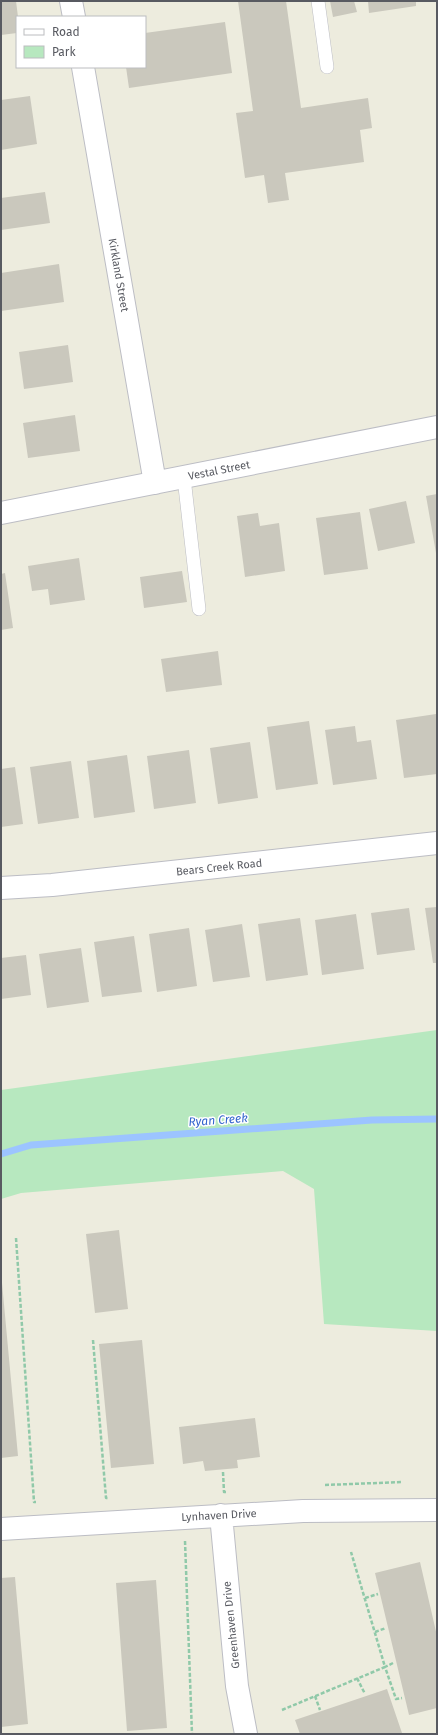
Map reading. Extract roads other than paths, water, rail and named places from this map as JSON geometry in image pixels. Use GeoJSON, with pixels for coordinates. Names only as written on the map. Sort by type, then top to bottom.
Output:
{"type":"FeatureCollection","features":[{"type":"Feature","properties":{"kind":"street"},"geometry":{"type":"LineString","coordinates":[[71,1],[74,16]]}},
{"type":"Feature","properties":{"kind":"street","name":"Kirkland Street"},"geometry":{"type":"LineString","coordinates":[[83,68],[155,483]]}},
{"type":"Feature","properties":{"kind":"street","name":"Vestal Street"},"geometry":{"type":"LineString","coordinates":[[1,513],[184,478],[437,426]]}},
{"type":"Feature","properties":{"kind":"street","name":"Bears Creek Road"},"geometry":{"type":"LineString","coordinates":[[1,888],[52,885],[437,843]]}},
{"type":"Feature","properties":{"kind":"street","name":"Lynhaven Drive"},"geometry":{"type":"LineString","coordinates":[[1,1529],[310,1510],[437,1510]]}},
{"type":"Feature","properties":{"kind":"street","name":"Greenhaven Drive"},"geometry":{"type":"LineString","coordinates":[[221,1515],[237,1686],[246,1734]]}},
{"type":"Feature","properties":{"kind":"lane"},"geometry":{"type":"LineString","coordinates":[[318,1],[327,67]]}},
{"type":"Feature","properties":{"kind":"lane"},"geometry":{"type":"LineString","coordinates":[[184,478],[199,609]]}},
{"type":"Feature","properties":{"kind":"waterway","name":"Ryan Creek"},"geometry":{"type":"LineString","coordinates":[[1,1154],[31,1145],[372,1120],[437,1119]]}}]}
